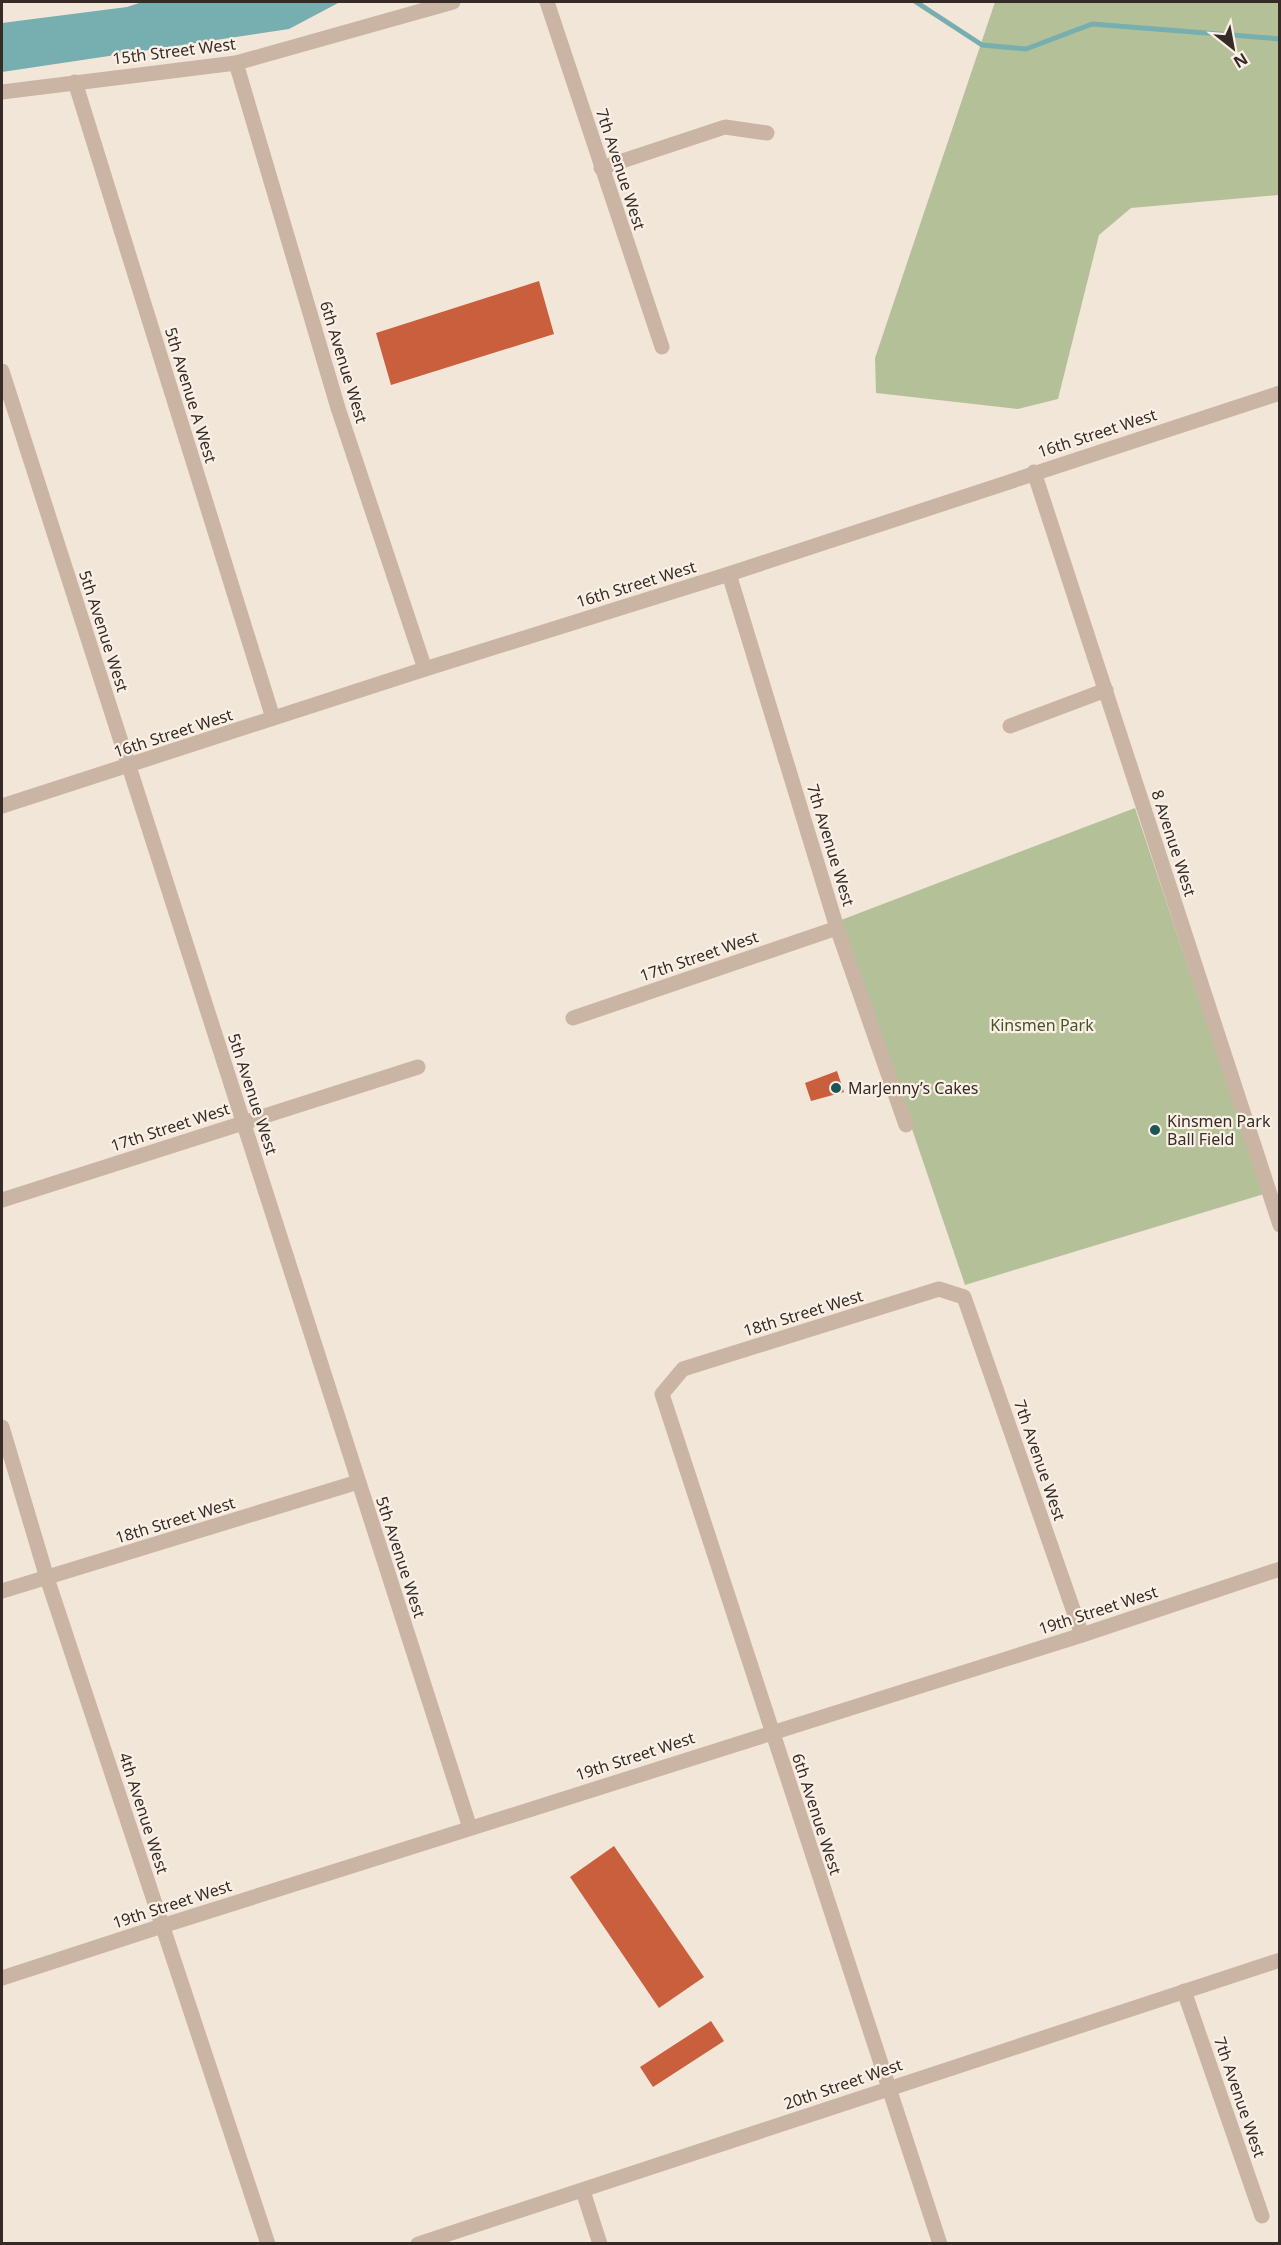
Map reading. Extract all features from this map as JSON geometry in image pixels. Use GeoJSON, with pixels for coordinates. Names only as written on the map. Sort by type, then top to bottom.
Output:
{"type":"FeatureCollection","features":[{"type":"Feature","properties":{"kind":"street","name":"15th Street West"},"geometry":{"type":"LineString","coordinates":[[2,92],[236,63],[453,2]]}},
{"type":"Feature","properties":{"kind":"street","name":"7th Avenue West"},"geometry":{"type":"LineString","coordinates":[[547,2],[662,347]]}},
{"type":"Feature","properties":{"kind":"street","name":"6th Avenue West"},"geometry":{"type":"LineString","coordinates":[[236,63],[338,408],[425,669]]}},
{"type":"Feature","properties":{"kind":"street","name":"5th Avenue A West"},"geometry":{"type":"LineString","coordinates":[[75,82],[273,718]]}},
{"type":"Feature","properties":{"kind":"street"},"geometry":{"type":"LineString","coordinates":[[601,168],[725,127],[767,133]]}},
{"type":"Feature","properties":{"kind":"street","name":"5th Avenue West"},"geometry":{"type":"LineString","coordinates":[[2,371],[470,1828]]}},
{"type":"Feature","properties":{"kind":"street","name":"16th Street West"},"geometry":{"type":"LineString","coordinates":[[2,806],[425,669],[729,574],[1280,393]]}},
{"type":"Feature","properties":{"kind":"street","name":"8 Avenue West"},"geometry":{"type":"LineString","coordinates":[[1034,472],[1280,1225]]}},
{"type":"Feature","properties":{"kind":"street","name":"7th Avenue West"},"geometry":{"type":"LineString","coordinates":[[729,574],[837,928],[906,1125]]}},
{"type":"Feature","properties":{"kind":"street"},"geometry":{"type":"LineString","coordinates":[[1010,726],[1106,690]]}},
{"type":"Feature","properties":{"kind":"street","name":"17th Street West"},"geometry":{"type":"LineString","coordinates":[[573,1018],[837,928]]}},
{"type":"Feature","properties":{"kind":"street","name":"17th Street West"},"geometry":{"type":"LineString","coordinates":[[2,1200],[418,1067]]}},
{"type":"Feature","properties":{"kind":"street","name":"18th Street West"},"geometry":{"type":"LineString","coordinates":[[662,1394],[683,1370],[694,1366],[939,1289],[964,1298]]}},
{"type":"Feature","properties":{"kind":"street","name":"7th Avenue West"},"geometry":{"type":"LineString","coordinates":[[964,1298],[1082,1635]]}},
{"type":"Feature","properties":{"kind":"street","name":"6th Avenue West"},"geometry":{"type":"LineString","coordinates":[[662,1394],[770,1732],[940,2244]]}},
{"type":"Feature","properties":{"kind":"street","name":"4th Avenue West"},"geometry":{"type":"LineString","coordinates":[[2,1427],[47,1578],[268,2244]]}},
{"type":"Feature","properties":{"kind":"street","name":"18th Street West"},"geometry":{"type":"LineString","coordinates":[[2,1591],[358,1482]]}},
{"type":"Feature","properties":{"kind":"street","name":"19th Street West"},"geometry":{"type":"LineString","coordinates":[[2,1977],[1082,1635],[1280,1569]]}},
{"type":"Feature","properties":{"kind":"street","name":"20th Street West"},"geometry":{"type":"LineString","coordinates":[[418,2244],[1280,1960]]}},
{"type":"Feature","properties":{"kind":"street","name":"7th Avenue West"},"geometry":{"type":"LineString","coordinates":[[1184,1990],[1263,2216]]}},
{"type":"Feature","properties":{"kind":"street"},"geometry":{"type":"LineString","coordinates":[[583,2191],[600,2244]]}},
{"type":"Feature","properties":{"kind":"green space"},"geometry":{"type":"Polygon","coordinates":[[[995,2],[1279,2],[1279,195],[1131,208],[1099,235],[1058,399],[1018,409],[876,393],[875,358],[995,2]]]}},
{"type":"Feature","properties":{"kind":"green space","name":"Kinsmen Park"},"geometry":{"type":"Polygon","coordinates":[[[1135,808],[1264,1194],[965,1285],[841,920],[1135,808]]]}},
{"type":"Feature","properties":{"kind":"water"},"geometry":{"type":"Polygon","coordinates":[[[142,2],[340,2],[289,29],[2,72],[2,23],[127,7],[142,2]]]}},
{"type":"Feature","properties":{"kind":"building"},"geometry":{"type":"Polygon","coordinates":[[[539,281],[554,334],[391,385],[376,333],[539,281]]]}},
{"type":"Feature","properties":{"kind":"building"},"geometry":{"type":"Polygon","coordinates":[[[837,1071],[844,1092],[811,1101],[805,1083],[837,1071]]]}},
{"type":"Feature","properties":{"kind":"building"},"geometry":{"type":"Polygon","coordinates":[[[614,1846],[704,1977],[659,2008],[570,1877],[614,1846]]]}},
{"type":"Feature","properties":{"kind":"building"},"geometry":{"type":"Polygon","coordinates":[[[711,2021],[724,2041],[653,2087],[640,2067],[711,2021]]]}},
{"type":"Feature","properties":{"kind":"waterway"},"geometry":{"type":"LineString","coordinates":[[916,2],[982,45],[1026,49],[1092,24],[1280,39]]}},
{"type":"Feature","properties":{"kind":"place","name":"MarJenny’s Cakes"},"geometry":{"type":"Point","coordinates":[836,1088]}},
{"type":"Feature","properties":{"kind":"place","name":"Kinsmen Park Ball Field"},"geometry":{"type":"Point","coordinates":[1155,1130]}}]}
